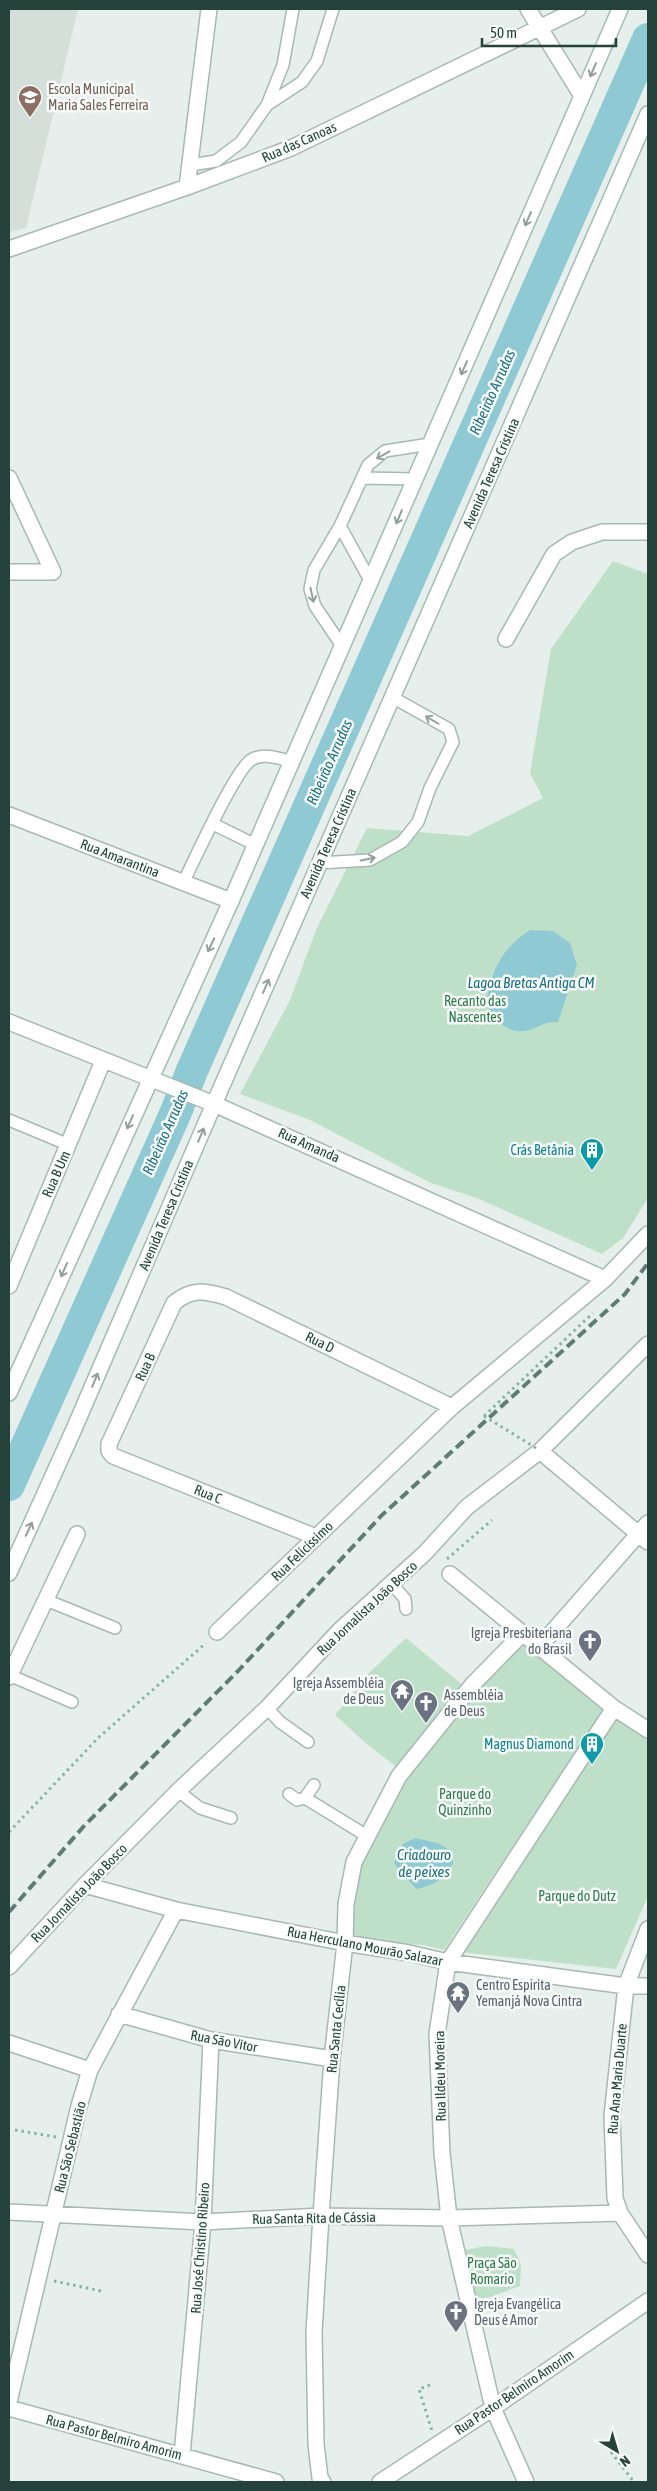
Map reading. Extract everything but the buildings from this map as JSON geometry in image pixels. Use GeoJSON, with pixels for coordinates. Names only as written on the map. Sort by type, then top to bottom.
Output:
{"type":"FeatureCollection","features":[{"type":"Feature","properties":{"kind":"street"},"geometry":{"type":"LineString","coordinates":[[187,187],[209,9]]}},
{"type":"Feature","properties":{"kind":"street"},"geometry":{"type":"LineString","coordinates":[[528,9],[582,96]]}},
{"type":"Feature","properties":{"kind":"street","name":"Rua das Canoas"},"geometry":{"type":"LineString","coordinates":[[9,249],[187,187],[291,148],[578,9]]}},
{"type":"Feature","properties":{"kind":"street"},"geometry":{"type":"LineString","coordinates":[[9,1393],[256,845],[620,9]]}},
{"type":"Feature","properties":{"kind":"street","name":"Avenida Teresa Cristina"},"geometry":{"type":"LineString","coordinates":[[9,1573],[74,1429],[214,1104],[648,115]]}},
{"type":"Feature","properties":{"kind":"street"},"geometry":{"type":"LineString","coordinates":[[9,478],[53,572],[9,572]]}},
{"type":"Feature","properties":{"kind":"street"},"geometry":{"type":"LineString","coordinates":[[506,639],[554,554],[572,542],[602,532],[648,532]]}},
{"type":"Feature","properties":{"kind":"street","name":"Rua Amarantina"},"geometry":{"type":"LineString","coordinates":[[9,815],[231,901]]}},
{"type":"Feature","properties":{"kind":"street","name":"Rua Amanda"},"geometry":{"type":"LineString","coordinates":[[9,1022],[214,1104],[605,1279]]}},
{"type":"Feature","properties":{"kind":"street","name":"Rua B Um"},"geometry":{"type":"LineString","coordinates":[[9,1286],[103,1061]]}},
{"type":"Feature","properties":{"kind":"street","name":"Rua Felicíssimo"},"geometry":{"type":"LineString","coordinates":[[217,1632],[452,1407],[605,1279],[648,1234]]}},
{"type":"Feature","properties":{"kind":"street","name":"Rua D"},"geometry":{"type":"LineString","coordinates":[[185,1294],[206,1291],[226,1296],[452,1407]]}},
{"type":"Feature","properties":{"kind":"street","name":"Rua B"},"geometry":{"type":"LineString","coordinates":[[109,1444],[174,1303],[185,1294]]}},
{"type":"Feature","properties":{"kind":"street","name":"Rua Jornalista João Bosco"},"geometry":{"type":"LineString","coordinates":[[9,1967],[85,1885],[178,1791],[267,1708],[340,1630],[425,1553],[467,1507],[538,1450],[648,1344]]}},
{"type":"Feature","properties":{"kind":"street","name":"Rua C"},"geometry":{"type":"LineString","coordinates":[[109,1444],[109,1451],[113,1456],[316,1537]]}},
{"type":"Feature","properties":{"kind":"street"},"geometry":{"type":"LineString","coordinates":[[538,1450],[645,1533],[540,1646]]}},
{"type":"Feature","properties":{"kind":"street"},"geometry":{"type":"LineString","coordinates":[[9,1676],[77,1534]]}},
{"type":"Feature","properties":{"kind":"street"},"geometry":{"type":"LineString","coordinates":[[448,1567],[523,1633],[614,1708],[648,1730]]}},
{"type":"Feature","properties":{"kind":"street","name":"Rua Santa Cecília"},"geometry":{"type":"LineString","coordinates":[[323,2482],[320,2478],[316,2444],[314,2332],[332,2059],[345,1942],[346,1904],[354,1862],[399,1776],[472,1684],[523,1633]]}},
{"type":"Feature","properties":{"kind":"street","name":"Rua Ildeu Moreira"},"geometry":{"type":"LineString","coordinates":[[526,2482],[493,2408],[449,2218],[442,2153],[437,2034],[448,1962],[614,1708]]}},
{"type":"Feature","properties":{"kind":"street","name":"Rua Herculano Mourão Salazar"},"geometry":{"type":"LineString","coordinates":[[85,1885],[176,1910],[345,1942],[409,1952],[448,1962],[626,1986],[648,1986]]}},
{"type":"Feature","properties":{"kind":"street","name":"Rua São Sebastião"},"geometry":{"type":"LineString","coordinates":[[9,2402],[71,2140],[90,2070],[176,1910]]}},
{"type":"Feature","properties":{"kind":"street","name":"Rua Ana Maria Duarte"},"geometry":{"type":"LineString","coordinates":[[648,1929],[626,1986],[612,2116],[615,2198],[620,2213],[648,2255]]}},
{"type":"Feature","properties":{"kind":"street","name":"Rua São Vitor"},"geometry":{"type":"LineString","coordinates":[[119,2014],[211,2040],[332,2059]]}},
{"type":"Feature","properties":{"kind":"street","name":"Rua José Christino Ribeiro"},"geometry":{"type":"LineString","coordinates":[[182,2455],[203,2222],[211,2040]]}},
{"type":"Feature","properties":{"kind":"street"},"geometry":{"type":"LineString","coordinates":[[9,2043],[90,2070]]}},
{"type":"Feature","properties":{"kind":"street","name":"Rua Santa Rita de Cássia"},"geometry":{"type":"LineString","coordinates":[[9,2212],[203,2222],[321,2216],[449,2218],[620,2213]]}},
{"type":"Feature","properties":{"kind":"street","name":"Rua Pastor Belmiro Amorim"},"geometry":{"type":"LineString","coordinates":[[380,2482],[493,2408],[648,2301]]}},
{"type":"Feature","properties":{"kind":"street","name":"Rua Pastor Belmiro Amorim"},"geometry":{"type":"LineString","coordinates":[[9,2408],[276,2482]]}},
{"type":"Feature","properties":{"kind":"lane"},"geometry":{"type":"LineString","coordinates":[[190,165],[216,161],[241,142],[267,105],[283,64],[293,9]]}},
{"type":"Feature","properties":{"kind":"lane"},"geometry":{"type":"LineString","coordinates":[[267,105],[302,82],[317,61],[333,9]]}},
{"type":"Feature","properties":{"kind":"lane"},"geometry":{"type":"LineString","coordinates":[[342,646],[315,606],[310,589],[314,570],[340,526],[368,464],[385,451],[430,444]]}},
{"type":"Feature","properties":{"kind":"lane"},"geometry":{"type":"LineString","coordinates":[[362,478],[415,479]]}},
{"type":"Feature","properties":{"kind":"lane"},"geometry":{"type":"LineString","coordinates":[[340,526],[371,582]]}},
{"type":"Feature","properties":{"kind":"lane"},"geometry":{"type":"LineString","coordinates":[[320,863],[370,860],[402,842],[418,822],[430,788],[452,742],[452,736],[449,730],[392,697]]}},
{"type":"Feature","properties":{"kind":"lane"},"geometry":{"type":"LineString","coordinates":[[183,883],[212,824],[250,760],[262,756],[292,761]]}},
{"type":"Feature","properties":{"kind":"lane"},"geometry":{"type":"LineString","coordinates":[[212,824],[256,845]]}},
{"type":"Feature","properties":{"kind":"lane"},"geometry":{"type":"LineString","coordinates":[[9,1120],[69,1144]]}},
{"type":"Feature","properties":{"kind":"lane"},"geometry":{"type":"LineString","coordinates":[[391,1584],[405,1599],[406,1609]]}},
{"type":"Feature","properties":{"kind":"lane"},"geometry":{"type":"LineString","coordinates":[[46,1600],[115,1628]]}},
{"type":"Feature","properties":{"kind":"lane"},"geometry":{"type":"LineString","coordinates":[[9,1676],[72,1702]]}},
{"type":"Feature","properties":{"kind":"lane"},"geometry":{"type":"LineString","coordinates":[[267,1708],[280,1722],[308,1742]]}},
{"type":"Feature","properties":{"kind":"lane"},"geometry":{"type":"LineString","coordinates":[[289,1794],[298,1800],[305,1798],[314,1785]]}},
{"type":"Feature","properties":{"kind":"lane"},"geometry":{"type":"LineString","coordinates":[[178,1791],[200,1808],[231,1818]]}},
{"type":"Feature","properties":{"kind":"lane"},"geometry":{"type":"LineString","coordinates":[[305,1798],[367,1836]]}},
{"type":"Feature","properties":{"kind":"path"},"geometry":{"type":"LineString","coordinates":[[484,1416],[538,1450]]}},
{"type":"Feature","properties":{"kind":"path"},"geometry":{"type":"LineString","coordinates":[[448,1567],[492,1520]]}},
{"type":"Feature","properties":{"kind":"path"},"geometry":{"type":"LineString","coordinates":[[9,1832],[98,1738],[217,1632]]}},
{"type":"Feature","properties":{"kind":"path"},"geometry":{"type":"LineString","coordinates":[[15,2130],[71,2140]]}},
{"type":"Feature","properties":{"kind":"path"},"geometry":{"type":"LineString","coordinates":[[39,2277],[101,2291]]}},
{"type":"Feature","properties":{"kind":"path"},"geometry":{"type":"LineString","coordinates":[[430,2385],[419,2388],[436,2444]]}},
{"type":"Feature","properties":{"kind":"path"},"geometry":{"type":"LineString","coordinates":[[610,2452],[634,2482]]}},
{"type":"Feature","properties":{"kind":"shaded area","name":"Escola Municipal Maria Sales Ferreira"},"geometry":{"type":"Polygon","coordinates":[[[9,9],[78,9],[26,228],[9,232],[9,9]]]}},
{"type":"Feature","properties":{"kind":"green space","name":"Recanto das Nascentes"},"geometry":{"type":"Polygon","coordinates":[[[613,561],[648,574],[648,1198],[623,1238],[602,1254],[477,1198],[431,1183],[310,1120],[240,1094],[290,1000],[316,930],[367,828],[468,836],[543,798],[530,773],[551,649],[613,561]]]}},
{"type":"Feature","properties":{"kind":"green space"},"geometry":{"type":"Polygon","coordinates":[[[406,1638],[464,1686],[397,1767],[368,1745],[335,1715],[370,1672],[406,1638]]]}},
{"type":"Feature","properties":{"kind":"green space","name":"Parque do Quinzinho"},"geometry":{"type":"Polygon","coordinates":[[[524,1640],[611,1711],[527,1825],[444,1950],[423,1945],[350,1939],[359,1873],[375,1832],[391,1801],[410,1771],[453,1716],[524,1640]]]}},
{"type":"Feature","properties":{"kind":"green space","name":"Parque do Dutz"},"geometry":{"type":"Polygon","coordinates":[[[616,1717],[648,1739],[648,1896],[616,1969],[460,1952],[616,1717]]]}},
{"type":"Feature","properties":{"kind":"green space","name":"Praça São Romario"},"geometry":{"type":"Polygon","coordinates":[[[487,2246],[514,2249],[521,2265],[520,2286],[487,2298],[471,2298],[464,2250],[487,2246]]]}},
{"type":"Feature","properties":{"kind":"water","name":"Lagoa Bretas Antiga CM"},"geometry":{"type":"Polygon","coordinates":[[[530,930],[553,931],[570,943],[577,965],[558,1022],[546,1023],[536,1028],[517,1031],[499,1022],[486,1004],[491,981],[504,953],[530,930]]]}},
{"type":"Feature","properties":{"kind":"water","name":"Criadouro de peixes"},"geometry":{"type":"Polygon","coordinates":[[[415,1838],[437,1843],[452,1851],[453,1863],[446,1874],[438,1881],[416,1889],[394,1863],[403,1844],[415,1838]]]}},
{"type":"Feature","properties":{"kind":"waterway","name":"Ribeirão Arrudas"},"geometry":{"type":"LineString","coordinates":[[9,1485],[176,1112],[191,1073],[648,39]]}},
{"type":"Feature","properties":{"kind":"railway"},"geometry":{"type":"LineString","coordinates":[[9,1912],[84,1826],[239,1670],[381,1516],[625,1294],[648,1263]]}},
{"type":"Feature","properties":{"kind":"place","name":"Escola Municipal Maria Sales Ferreira"},"geometry":{"type":"Point","coordinates":[30,118]}},
{"type":"Feature","properties":{"kind":"place","name":"Crás Betânia"},"geometry":{"type":"Point","coordinates":[592,1171]}},
{"type":"Feature","properties":{"kind":"place","name":"Igreja Presbiteriana do Brasil"},"geometry":{"type":"Point","coordinates":[590,1662]}},
{"type":"Feature","properties":{"kind":"place","name":"Igreja Assembléia de Deus"},"geometry":{"type":"Point","coordinates":[402,1712]}},
{"type":"Feature","properties":{"kind":"place","name":"Assembléia de Deus"},"geometry":{"type":"Point","coordinates":[426,1724]}},
{"type":"Feature","properties":{"kind":"place","name":"Magnus Diamond"},"geometry":{"type":"Point","coordinates":[592,1765]}},
{"type":"Feature","properties":{"kind":"place","name":"Centro Espirita Yemanjá Nova Cintra"},"geometry":{"type":"Point","coordinates":[458,2014]}},
{"type":"Feature","properties":{"kind":"place","name":"Igreja Evangélica Deus é Amor"},"geometry":{"type":"Point","coordinates":[456,2333]}}]}
